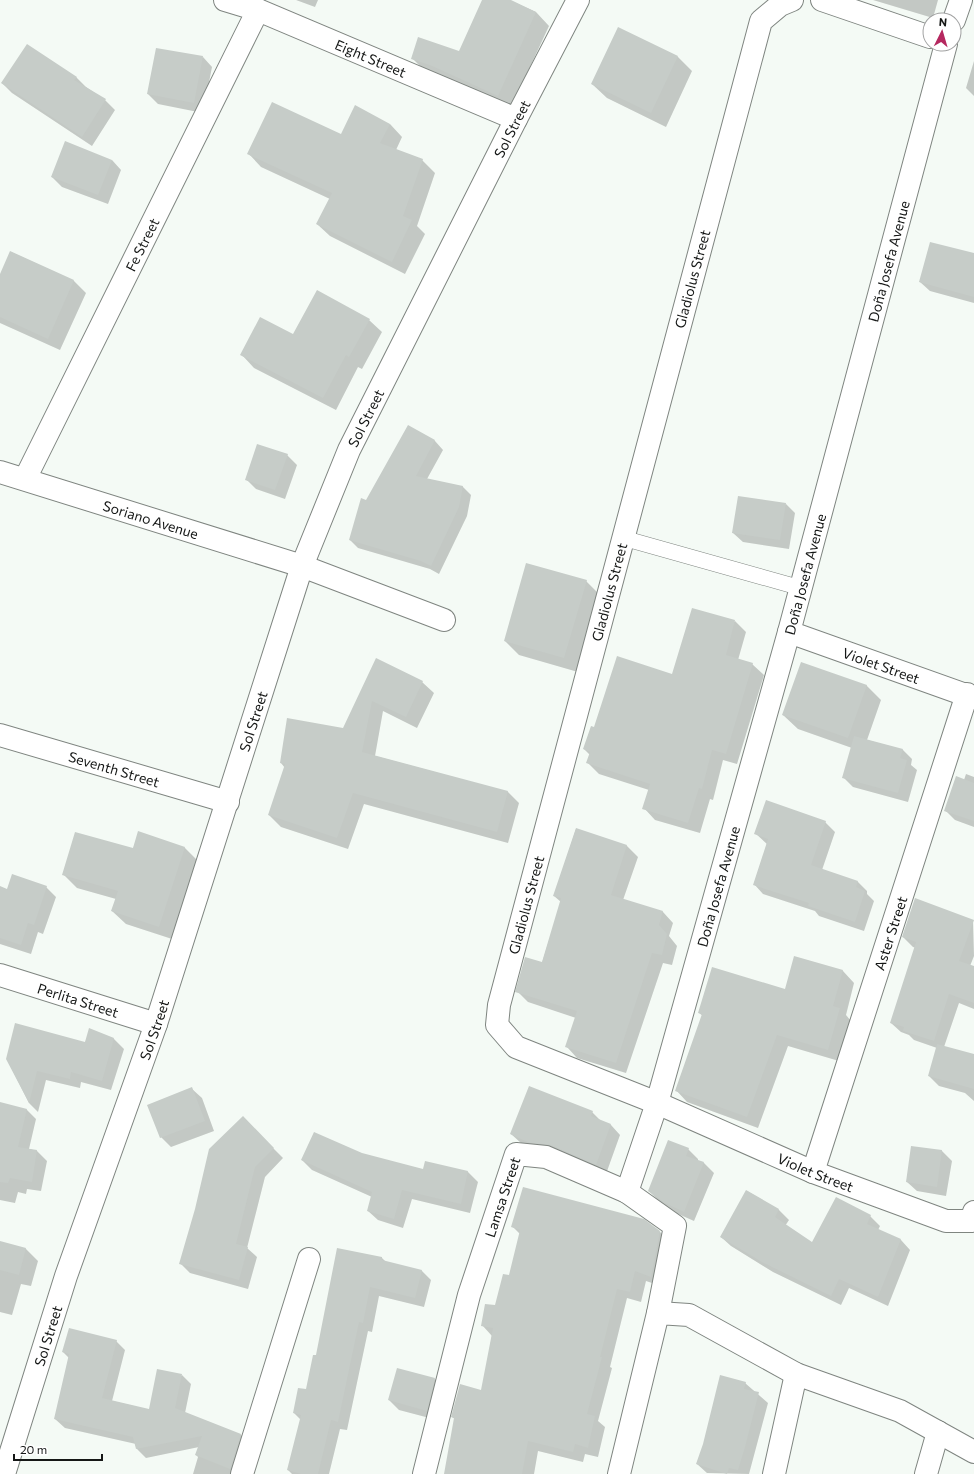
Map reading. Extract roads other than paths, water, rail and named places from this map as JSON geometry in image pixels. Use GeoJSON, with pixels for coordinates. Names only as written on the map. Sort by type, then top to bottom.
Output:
{"type":"FeatureCollection","features":[{"type":"Feature","properties":{"kind":"street","name":"Eight Street"},"geometry":{"type":"LineString","coordinates":[[225,0],[258,10],[516,119]]}},
{"type":"Feature","properties":{"kind":"street","name":"Sol Street"},"geometry":{"type":"LineString","coordinates":[[4,1474],[66,1276],[156,1024],[302,566],[349,450],[516,119],[578,0]]}},
{"type":"Feature","properties":{"kind":"street","name":"Gladiolus Street"},"geometry":{"type":"LineString","coordinates":[[657,1103],[516,1047],[497,1025],[501,998],[761,21],[780,5],[792,0]]}},
{"type":"Feature","properties":{"kind":"street"},"geometry":{"type":"LineString","coordinates":[[822,0],[922,34]]}},
{"type":"Feature","properties":{"kind":"street"},"geometry":{"type":"LineString","coordinates":[[957,12],[961,0]]}},
{"type":"Feature","properties":{"kind":"street","name":"Fe Street"},"geometry":{"type":"LineString","coordinates":[[25,479],[258,10]]}},
{"type":"Feature","properties":{"kind":"street","name":"Doña Josefa Avenue"},"geometry":{"type":"LineString","coordinates":[[627,1192],[657,1103],[789,632],[944,52]]}},
{"type":"Feature","properties":{"kind":"street","name":"Soriano Avenue"},"geometry":{"type":"LineString","coordinates":[[0,472],[302,566],[444,620]]}},
{"type":"Feature","properties":{"kind":"street","name":"Violet Street"},"geometry":{"type":"LineString","coordinates":[[789,632],[970,696]]}},
{"type":"Feature","properties":{"kind":"street","name":"Aster Street"},"geometry":{"type":"LineString","coordinates":[[813,1172],[970,696]]}},
{"type":"Feature","properties":{"kind":"street","name":"Seventh Street"},"geometry":{"type":"LineString","coordinates":[[0,735],[228,802]]}},
{"type":"Feature","properties":{"kind":"street","name":"Perlita Street"},"geometry":{"type":"LineString","coordinates":[[0,975],[156,1024]]}},
{"type":"Feature","properties":{"kind":"street","name":"Violet Street"},"geometry":{"type":"LineString","coordinates":[[657,1103],[813,1172],[946,1221],[970,1221],[974,1212]]}},
{"type":"Feature","properties":{"kind":"street","name":"Lamsa Street"},"geometry":{"type":"LineString","coordinates":[[424,1474],[469,1295],[516,1154],[546,1157],[627,1192],[675,1226],[658,1313]]}},
{"type":"Feature","properties":{"kind":"street"},"geometry":{"type":"LineString","coordinates":[[242,1474],[309,1259]]}},
{"type":"Feature","properties":{"kind":"street"},"geometry":{"type":"LineString","coordinates":[[619,1474],[658,1313],[689,1315],[796,1374],[900,1410],[974,1452]]}},
{"type":"Feature","properties":{"kind":"street"},"geometry":{"type":"LineString","coordinates":[[774,1474],[796,1374]]}},
{"type":"Feature","properties":{"kind":"street"},"geometry":{"type":"LineString","coordinates":[[926,1474],[938,1432]]}},
{"type":"Feature","properties":{"kind":"lane"},"geometry":{"type":"LineString","coordinates":[[623,538],[801,588]]}}]}
